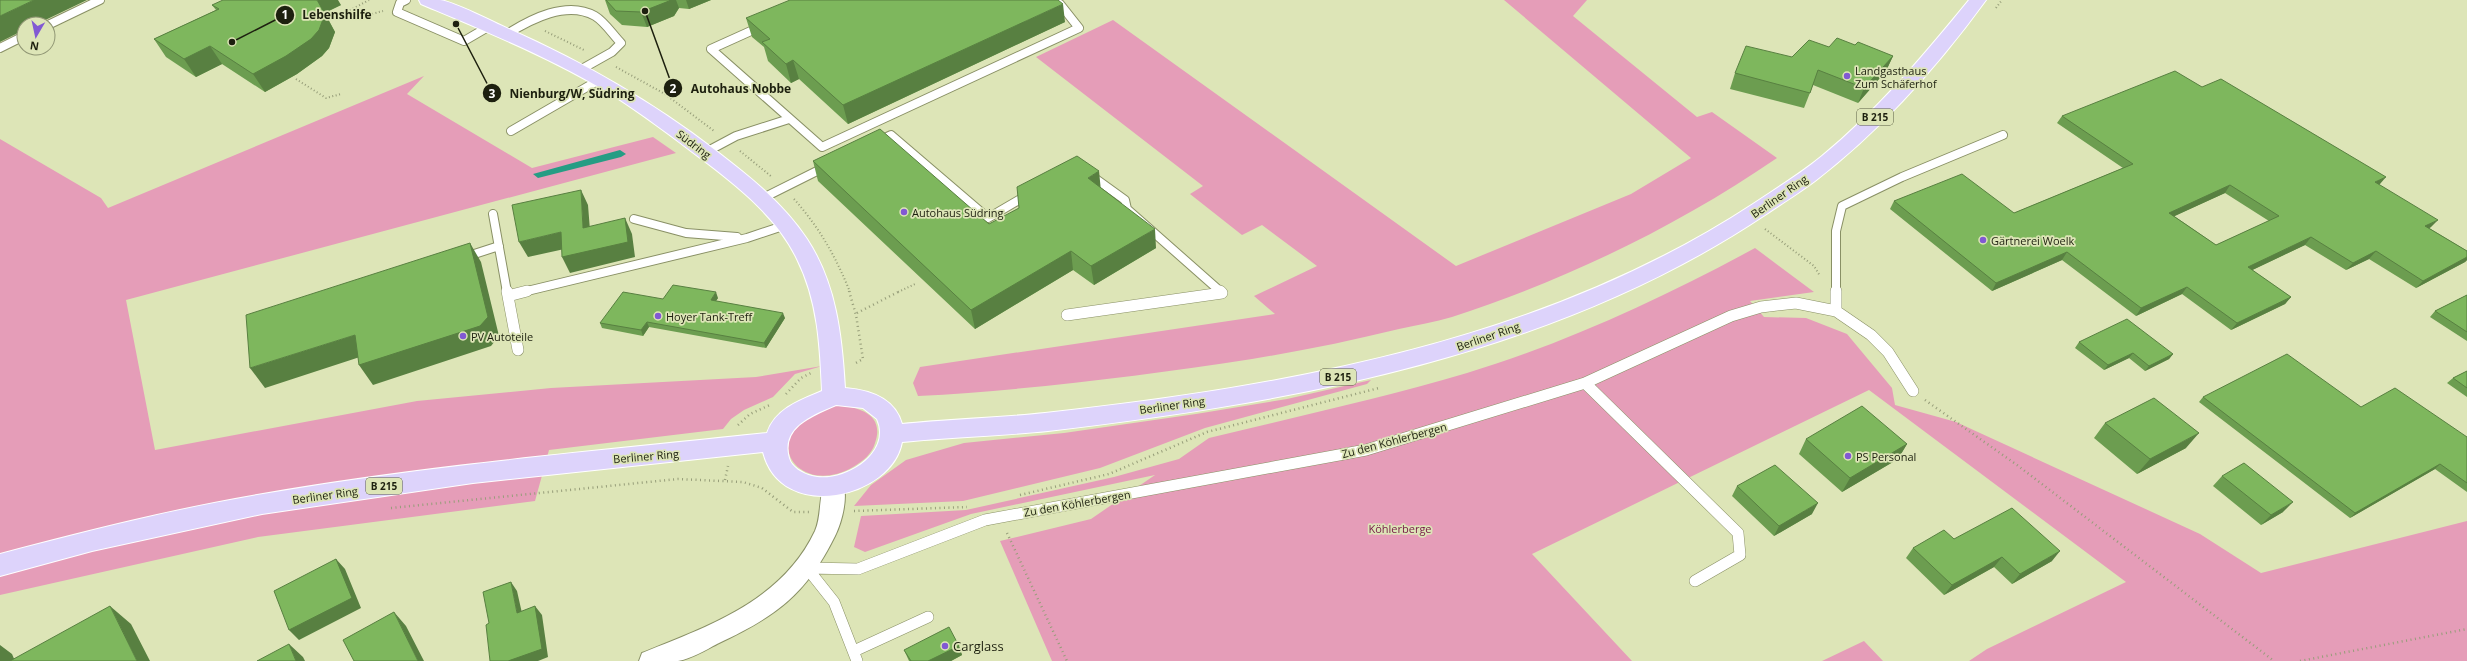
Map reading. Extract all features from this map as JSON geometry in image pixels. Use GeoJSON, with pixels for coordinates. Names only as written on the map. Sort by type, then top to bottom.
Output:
{"type":"FeatureCollection","features":[{"type":"Feature","properties":{"kind":"main road","name":"Südring"},"geometry":{"type":"LineString","coordinates":[[427,0],[507,34],[599,80],[668,123],[706,152],[761,198],[786,225],[808,260],[826,304],[832,340],[834,396]]}},
{"type":"Feature","properties":{"kind":"main road","name":"Berliner Ring"},"geometry":{"type":"LineString","coordinates":[[893,434],[1040,422],[1109,414],[1281,388],[1350,375],[1470,343],[1599,296],[1661,267],[1748,218],[1807,178],[1851,140],[1915,76],[1978,0]]}},
{"type":"Feature","properties":{"kind":"main road"},"geometry":{"type":"LineString","coordinates":[[834,396],[857,396],[876,404],[889,416],[893,434],[888,451],[875,467],[856,480],[834,487],[808,486],[787,478],[775,462],[774,442],[781,426],[795,412],[813,402],[834,396]]}},
{"type":"Feature","properties":{"kind":"main road","name":"Berliner Ring"},"geometry":{"type":"LineString","coordinates":[[0,565],[99,538],[262,504],[473,473],[774,442]]}},
{"type":"Feature","properties":{"kind":"street"},"geometry":{"type":"LineString","coordinates":[[651,661],[729,628],[763,609],[791,586],[807,568],[827,528],[834,487]]}},
{"type":"Feature","properties":{"kind":"lane"},"geometry":{"type":"LineString","coordinates":[[56,21],[100,0]]}},
{"type":"Feature","properties":{"kind":"lane"},"geometry":{"type":"LineString","coordinates":[[406,0],[400,3],[397,12],[464,41],[488,27]]}},
{"type":"Feature","properties":{"kind":"lane"},"geometry":{"type":"LineString","coordinates":[[769,23],[711,49],[822,147],[1078,28],[1060,4],[1050,0]]}},
{"type":"Feature","properties":{"kind":"lane"},"geometry":{"type":"LineString","coordinates":[[507,34],[555,8],[578,6],[594,16],[621,43],[612,52],[580,70]]}},
{"type":"Feature","properties":{"kind":"lane"},"geometry":{"type":"LineString","coordinates":[[0,48],[16,40]]}},
{"type":"Feature","properties":{"kind":"lane"},"geometry":{"type":"LineString","coordinates":[[511,131],[599,80]]}},
{"type":"Feature","properties":{"kind":"lane"},"geometry":{"type":"LineString","coordinates":[[706,152],[736,136],[789,119]]}},
{"type":"Feature","properties":{"kind":"lane"},"geometry":{"type":"LineString","coordinates":[[869,146],[891,135],[988,218],[1040,188]]}},
{"type":"Feature","properties":{"kind":"lane"},"geometry":{"type":"LineString","coordinates":[[1836,311],[1836,234],[1837,218],[1842,206],[1902,177],[2003,135]]}},
{"type":"Feature","properties":{"kind":"lane"},"geometry":{"type":"LineString","coordinates":[[761,198],[833,163]]}},
{"type":"Feature","properties":{"kind":"lane"},"geometry":{"type":"LineString","coordinates":[[1067,315],[1222,292],[1127,209],[1125,200],[1079,166]]}},
{"type":"Feature","properties":{"kind":"lane"},"geometry":{"type":"LineString","coordinates":[[493,214],[518,350]]}},
{"type":"Feature","properties":{"kind":"lane"},"geometry":{"type":"LineString","coordinates":[[634,219],[686,233],[747,238]]}},
{"type":"Feature","properties":{"kind":"lane"},"geometry":{"type":"LineString","coordinates":[[508,296],[747,238],[786,225]]}},
{"type":"Feature","properties":{"kind":"lane"},"geometry":{"type":"LineString","coordinates":[[453,260],[499,246]]}},
{"type":"Feature","properties":{"kind":"lane","name":"Zu den Köhlerbergen"},"geometry":{"type":"LineString","coordinates":[[807,568],[858,569],[985,520],[1000,516],[1366,450],[1486,415],[1585,383],[1731,316],[1761,307],[1796,304],[1836,311],[1875,339],[1888,352],[1913,391]]}},
{"type":"Feature","properties":{"kind":"lane"},"geometry":{"type":"LineString","coordinates":[[1585,383],[1738,534],[1740,555],[1696,581]]}},
{"type":"Feature","properties":{"kind":"lane"},"geometry":{"type":"LineString","coordinates":[[807,568],[834,602],[856,656],[928,617]]}},
{"type":"Feature","properties":{"kind":"path"},"geometry":{"type":"LineString","coordinates":[[346,13],[368,0]]}},
{"type":"Feature","properties":{"kind":"path"},"geometry":{"type":"LineString","coordinates":[[326,14],[346,13],[360,17],[384,11],[397,12]]}},
{"type":"Feature","properties":{"kind":"path"},"geometry":{"type":"LineString","coordinates":[[296,79],[326,98],[341,94]]}},
{"type":"Feature","properties":{"kind":"path"},"geometry":{"type":"LineString","coordinates":[[1765,229],[1814,266],[1837,299]]}},
{"type":"Feature","properties":{"kind":"path"},"geometry":{"type":"LineString","coordinates":[[857,313],[915,284]]}},
{"type":"Feature","properties":{"kind":"path"},"geometry":{"type":"LineString","coordinates":[[1913,391],[2017,465],[2274,661]]}},
{"type":"Feature","properties":{"kind":"path"},"geometry":{"type":"LineString","coordinates":[[388,509],[612,484],[686,479],[743,482],[762,488],[793,512],[831,511]]}},
{"type":"Feature","properties":{"kind":"path"},"geometry":{"type":"LineString","coordinates":[[1000,516],[1067,661]]}},
{"type":"Feature","properties":{"kind":"path"},"geometry":{"type":"LineString","coordinates":[[2300,661],[2467,629]]}},
{"type":"Feature","properties":{"kind":"green space"},"geometry":{"type":"Polygon","coordinates":[[[1504,0],[1587,0],[1573,16],[1697,117],[1712,112],[1777,158],[1700,207],[1620,249],[1538,286],[1452,317],[1326,346],[1210,365],[1127,377],[1044,386],[918,396],[913,383],[920,367],[1275,314],[1254,296],[1317,266],[1262,225],[1242,235],[1190,194],[1203,186],[1036,57],[1113,20],[1456,266],[1631,194],[1691,158],[1504,0]]]}},
{"type":"Feature","properties":{"kind":"green space"},"geometry":{"type":"Polygon","coordinates":[[[424,76],[407,94],[532,168],[653,137],[676,153],[126,300],[155,450],[417,401],[551,388],[756,377],[822,366],[795,374],[773,397],[744,410],[731,419],[723,429],[549,450],[535,501],[258,537],[0,595],[0,139],[101,198],[108,208],[424,76]]]}},
{"type":"Feature","properties":{"kind":"green space","name":"Köhlerberge"},"geometry":{"type":"Polygon","coordinates":[[[1755,248],[1814,292],[1750,301],[1764,317],[1806,318],[1847,334],[1892,388],[1895,405],[1956,422],[2200,534],[2261,573],[2467,521],[2467,661],[1969,661],[1987,649],[2126,582],[1869,390],[1532,554],[1632,661],[1052,661],[1000,541],[1091,519],[1155,475],[971,514],[865,552],[854,547],[861,516],[966,510],[1114,477],[1179,459],[1209,438],[1403,391],[1504,361],[1541,348],[1614,318],[1686,284],[1755,248]]]}},
{"type":"Feature","properties":{"kind":"green space"},"geometry":{"type":"Polygon","coordinates":[[[1371,380],[1367,384],[1205,428],[1100,468],[963,501],[854,506],[871,485],[906,460],[964,443],[1064,433],[1196,414],[1287,399],[1371,380]]]}},
{"type":"Feature","properties":{"kind":"green space"},"geometry":{"type":"Polygon","coordinates":[[[837,405],[862,411],[873,419],[877,426],[875,443],[872,451],[867,457],[853,467],[832,475],[813,475],[799,468],[790,457],[788,443],[794,428],[810,415],[837,405]]]}},
{"type":"Feature","properties":{"kind":"green space"},"geometry":{"type":"Polygon","coordinates":[[[1864,641],[1883,661],[1822,661],[1864,641]]]}},
{"type":"Feature","properties":{"kind":"water"},"geometry":{"type":"Polygon","coordinates":[[[620,150],[626,154],[621,157],[538,178],[533,174],[620,150]]]}},
{"type":"Feature","properties":{"kind":"building"},"geometry":{"type":"Polygon","coordinates":[[[0,0],[34,0],[0,16],[0,0]]]}},
{"type":"Feature","properties":{"kind":"building"},"geometry":{"type":"Polygon","coordinates":[[[223,0],[317,0],[325,14],[319,30],[311,39],[286,56],[253,74],[210,46],[184,59],[154,39],[219,9],[212,5],[223,0]]]}},
{"type":"Feature","properties":{"kind":"building"},"geometry":{"type":"Polygon","coordinates":[[[606,0],[670,0],[641,12],[616,11],[606,0]]]}},
{"type":"Feature","properties":{"kind":"building"},"geometry":{"type":"Polygon","coordinates":[[[790,0],[1058,0],[1063,4],[843,105],[793,60],[786,64],[762,42],[770,39],[746,18],[790,0]]]}},
{"type":"Feature","properties":{"kind":"building"},"geometry":{"type":"Polygon","coordinates":[[[1837,38],[1855,45],[1858,42],[1893,56],[1864,88],[1818,70],[1810,93],[1735,73],[1746,46],[1792,57],[1809,40],[1829,47],[1837,38]]]}},
{"type":"Feature","properties":{"kind":"building"},"geometry":{"type":"Polygon","coordinates":[[[2175,71],[2202,87],[2221,79],[2386,177],[2375,182],[2438,220],[2425,226],[2467,251],[2467,257],[2423,281],[2376,251],[2353,263],[2311,237],[2248,267],[2291,297],[2237,323],[2187,287],[2141,308],[2067,252],[1996,283],[1894,201],[1962,174],[2014,213],[2133,164],[2062,116],[2175,71]],[[2230,185],[2169,213],[2216,245],[2279,216],[2230,185]]]}},
{"type":"Feature","properties":{"kind":"building"},"geometry":{"type":"Polygon","coordinates":[[[880,129],[989,224],[1019,208],[1017,187],[1077,156],[1099,171],[1088,178],[1155,229],[1091,266],[1071,251],[971,310],[813,161],[880,129]]]}},
{"type":"Feature","properties":{"kind":"building"},"geometry":{"type":"Polygon","coordinates":[[[581,190],[583,228],[625,218],[628,242],[562,257],[561,232],[519,242],[512,205],[581,190]]]}},
{"type":"Feature","properties":{"kind":"building"},"geometry":{"type":"Polygon","coordinates":[[[470,243],[488,317],[480,326],[359,365],[355,335],[250,368],[246,315],[470,243]]]}},
{"type":"Feature","properties":{"kind":"building"},"geometry":{"type":"Polygon","coordinates":[[[673,285],[716,292],[711,300],[783,313],[764,343],[647,322],[641,330],[600,323],[623,292],[663,299],[673,285]]]}},
{"type":"Feature","properties":{"kind":"building"},"geometry":{"type":"Polygon","coordinates":[[[2467,295],[2467,332],[2435,311],[2467,295]]]}},
{"type":"Feature","properties":{"kind":"building"},"geometry":{"type":"Polygon","coordinates":[[[2127,319],[2173,354],[2149,366],[2133,353],[2108,365],[2079,342],[2127,319]]]}},
{"type":"Feature","properties":{"kind":"building"},"geometry":{"type":"Polygon","coordinates":[[[2287,354],[2361,407],[2395,388],[2467,437],[2467,483],[2440,464],[2355,513],[2203,397],[2287,354]]]}},
{"type":"Feature","properties":{"kind":"building"},"geometry":{"type":"Polygon","coordinates":[[[2467,371],[2467,388],[2453,378],[2467,371]]]}},
{"type":"Feature","properties":{"kind":"building"},"geometry":{"type":"Polygon","coordinates":[[[2154,398],[2199,433],[2150,459],[2105,423],[2154,398]]]}},
{"type":"Feature","properties":{"kind":"building"},"geometry":{"type":"Polygon","coordinates":[[[1862,406],[1907,444],[1850,478],[1806,439],[1862,406]]]}},
{"type":"Feature","properties":{"kind":"building"},"geometry":{"type":"Polygon","coordinates":[[[2244,463],[2293,502],[2271,515],[2222,476],[2244,463]]]}},
{"type":"Feature","properties":{"kind":"building"},"geometry":{"type":"Polygon","coordinates":[[[1775,465],[1818,503],[1779,526],[1737,486],[1775,465]]]}},
{"type":"Feature","properties":{"kind":"building"},"geometry":{"type":"Polygon","coordinates":[[[2012,508],[2060,551],[2020,574],[2002,557],[1952,585],[1913,548],[1944,530],[1954,539],[2012,508]]]}},
{"type":"Feature","properties":{"kind":"building"},"geometry":{"type":"Polygon","coordinates":[[[336,559],[352,598],[289,630],[274,591],[336,559]]]}},
{"type":"Feature","properties":{"kind":"building"},"geometry":{"type":"Polygon","coordinates":[[[511,582],[517,613],[535,606],[542,649],[508,661],[490,661],[486,625],[489,623],[483,592],[511,582]]]}},
{"type":"Feature","properties":{"kind":"building"},"geometry":{"type":"Polygon","coordinates":[[[110,606],[137,661],[10,661],[110,606]]]}},
{"type":"Feature","properties":{"kind":"building"},"geometry":{"type":"Polygon","coordinates":[[[394,612],[418,661],[354,661],[343,640],[394,612]]]}},
{"type":"Feature","properties":{"kind":"building"},"geometry":{"type":"Polygon","coordinates":[[[949,627],[959,646],[928,661],[911,661],[904,650],[949,627]]]}},
{"type":"Feature","properties":{"kind":"building"},"geometry":{"type":"Polygon","coordinates":[[[289,644],[296,661],[257,661],[289,644]]]}},
{"type":"Feature","properties":{"kind":"place","name":"Autohaus Nobbe"},"geometry":{"type":"Point","coordinates":[645,11]}},
{"type":"Feature","properties":{"kind":"place","name":"Nienburg/W, Südring"},"geometry":{"type":"Point","coordinates":[456,24]}},
{"type":"Feature","properties":{"kind":"place","name":"Lebenshilfe"},"geometry":{"type":"Point","coordinates":[232,42]}},
{"type":"Feature","properties":{"kind":"place","name":"Landgasthaus Zum Schäferhof"},"geometry":{"type":"Point","coordinates":[1847,76]}},
{"type":"Feature","properties":{"kind":"place","name":"Autohaus Südring"},"geometry":{"type":"Point","coordinates":[904,212]}},
{"type":"Feature","properties":{"kind":"place","name":"Gärtnerei Woelk"},"geometry":{"type":"Point","coordinates":[1983,240]}},
{"type":"Feature","properties":{"kind":"place","name":"Hoyer Tank-Treff"},"geometry":{"type":"Point","coordinates":[658,316]}},
{"type":"Feature","properties":{"kind":"place","name":"PV Autoteile"},"geometry":{"type":"Point","coordinates":[463,336]}},
{"type":"Feature","properties":{"kind":"place","name":"PS Personal"},"geometry":{"type":"Point","coordinates":[1848,456]}},
{"type":"Feature","properties":{"kind":"place","name":"Carglass"},"geometry":{"type":"Point","coordinates":[945,646]}}]}
